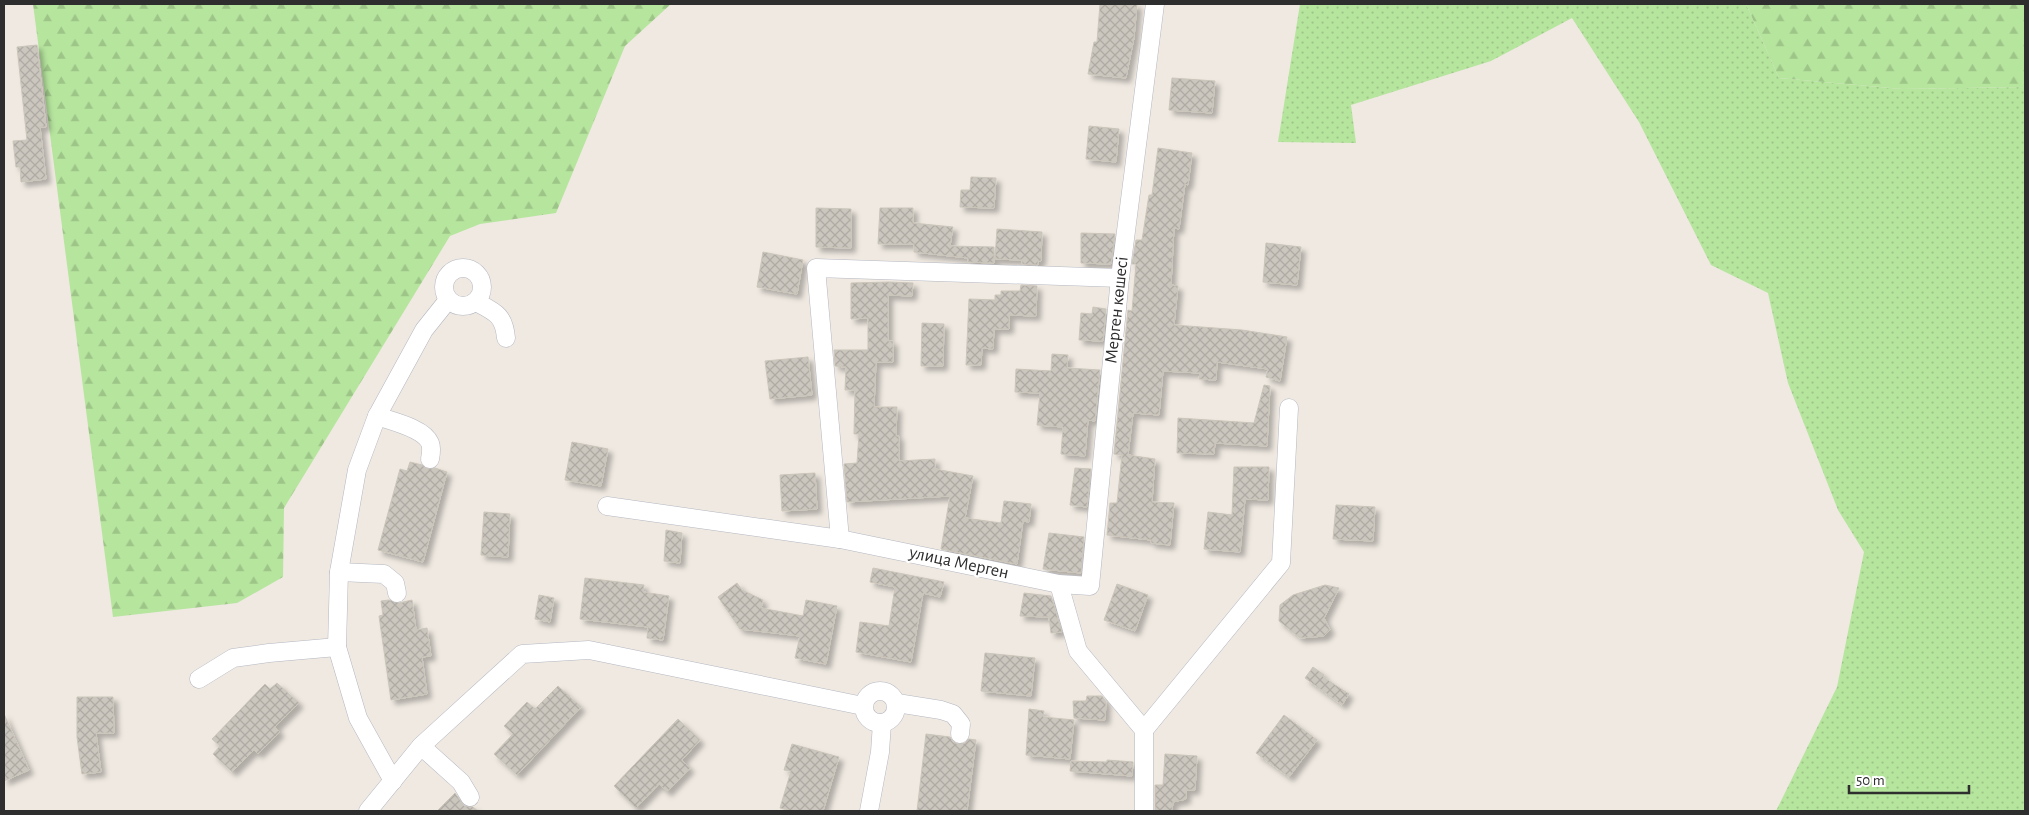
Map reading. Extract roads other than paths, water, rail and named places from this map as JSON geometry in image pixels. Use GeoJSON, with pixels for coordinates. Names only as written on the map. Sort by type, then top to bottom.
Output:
{"type":"FeatureCollection","features":[{"type":"Feature","properties":{"kind":"street","name":"Мерген көшесі"},"geometry":{"type":"LineString","coordinates":[[1059,584],[1090,586],[1120,278],[1155,4]]}},
{"type":"Feature","properties":{"kind":"street"},"geometry":{"type":"LineString","coordinates":[[459,268],[469,269],[478,274],[482,283],[482,294],[476,302],[467,306],[456,306],[448,300],[443,291],[444,281],[450,272],[459,268]]}},
{"type":"Feature","properties":{"kind":"street"},"geometry":{"type":"LineString","coordinates":[[840,539],[816,268],[1120,278]]}},
{"type":"Feature","properties":{"kind":"street"},"geometry":{"type":"LineString","coordinates":[[393,781],[358,718],[337,647],[339,572],[357,470],[377,416],[424,330],[448,300]]}},
{"type":"Feature","properties":{"kind":"street"},"geometry":{"type":"LineString","coordinates":[[476,302],[493,311],[505,324],[506,338]]}},
{"type":"Feature","properties":{"kind":"street"},"geometry":{"type":"LineString","coordinates":[[1144,811],[1144,730],[1281,563],[1289,408]]}},
{"type":"Feature","properties":{"kind":"street"},"geometry":{"type":"LineString","coordinates":[[377,416],[416,430],[426,437],[430,444],[430,459]]}},
{"type":"Feature","properties":{"kind":"street","name":"улица Мерген"},"geometry":{"type":"LineString","coordinates":[[607,506],[840,539],[1059,584]]}},
{"type":"Feature","properties":{"kind":"street"},"geometry":{"type":"LineString","coordinates":[[339,572],[384,574],[395,583],[397,594]]}},
{"type":"Feature","properties":{"kind":"street"},"geometry":{"type":"LineString","coordinates":[[1059,584],[1078,651],[1144,730]]}},
{"type":"Feature","properties":{"kind":"street"},"geometry":{"type":"LineString","coordinates":[[198,679],[233,658],[269,652],[337,647]]}},
{"type":"Feature","properties":{"kind":"street"},"geometry":{"type":"LineString","coordinates":[[368,811],[421,746],[522,654],[589,650],[863,706]]}},
{"type":"Feature","properties":{"kind":"street"},"geometry":{"type":"LineString","coordinates":[[882,690],[891,694],[897,703],[896,712],[890,720],[882,723],[872,722],[865,716],[863,706],[866,697],[873,691],[882,690]]}},
{"type":"Feature","properties":{"kind":"street"},"geometry":{"type":"LineString","coordinates":[[897,703],[941,710],[953,714],[960,724],[960,734]]}},
{"type":"Feature","properties":{"kind":"street"},"geometry":{"type":"LineString","coordinates":[[868,811],[880,752],[882,723]]}},
{"type":"Feature","properties":{"kind":"street"},"geometry":{"type":"LineString","coordinates":[[421,746],[461,782],[470,797]]}}]}
